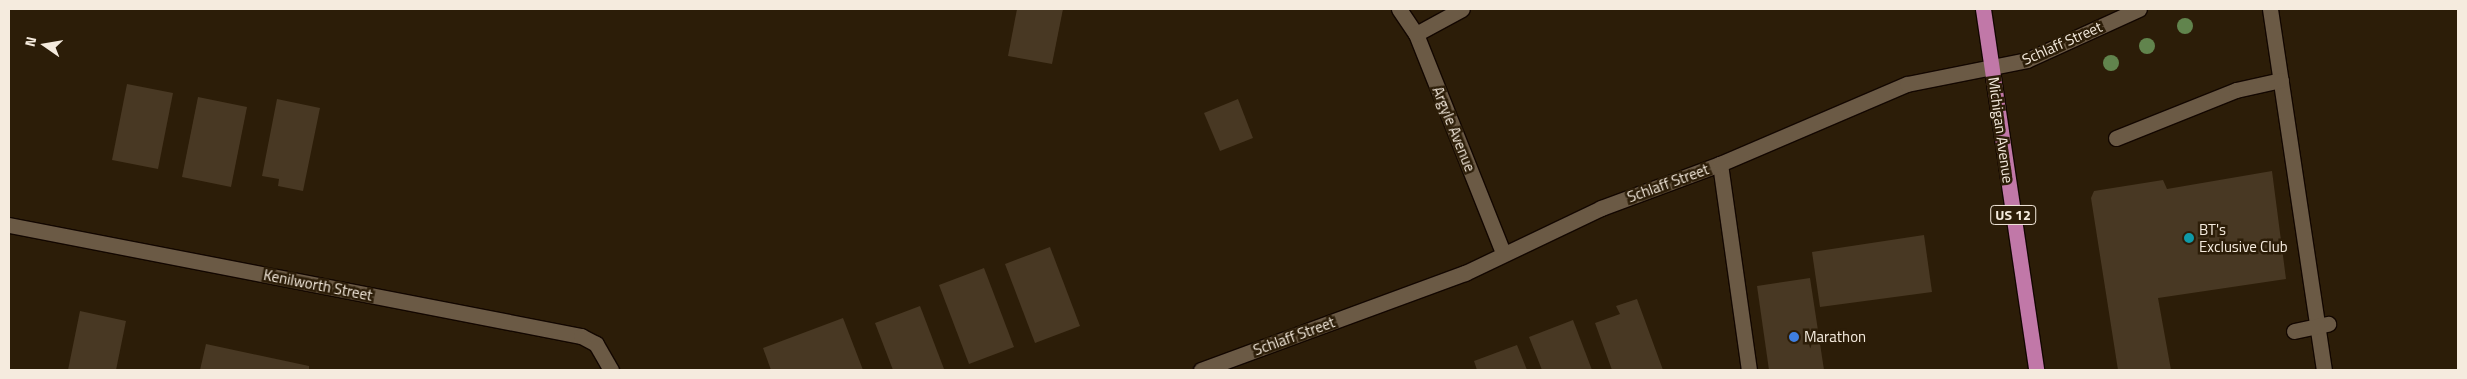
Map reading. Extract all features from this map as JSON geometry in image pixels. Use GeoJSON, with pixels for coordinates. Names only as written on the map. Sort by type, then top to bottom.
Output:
{"type":"FeatureCollection","features":[{"type":"Feature","properties":{"kind":"main road","name":"Michigan Avenue"},"geometry":{"type":"LineString","coordinates":[[1983,9],[2036,370]]}},
{"type":"Feature","properties":{"kind":"street","name":"Argyle Avenue"},"geometry":{"type":"LineString","coordinates":[[1399,9],[1416,34],[1503,253]]}},
{"type":"Feature","properties":{"kind":"street"},"geometry":{"type":"LineString","coordinates":[[1416,34],[1462,9]]}},
{"type":"Feature","properties":{"kind":"street","name":"Schlaff Street"},"geometry":{"type":"LineString","coordinates":[[1201,370],[1465,273],[1503,253],[1601,208],[1720,164],[1907,84],[1992,69],[2027,60],[2139,9]]}},
{"type":"Feature","properties":{"kind":"street"},"geometry":{"type":"LineString","coordinates":[[2270,9],[2323,325],[2324,370]]}},
{"type":"Feature","properties":{"kind":"street"},"geometry":{"type":"LineString","coordinates":[[2116,138],[2236,90],[2281,80]]}},
{"type":"Feature","properties":{"kind":"street"},"geometry":{"type":"LineString","coordinates":[[1720,164],[1748,370]]}},
{"type":"Feature","properties":{"kind":"street","name":"Kenilworth Street"},"geometry":{"type":"LineString","coordinates":[[9,225],[581,336],[596,344],[612,370]]}},
{"type":"Feature","properties":{"kind":"street"},"geometry":{"type":"LineString","coordinates":[[2294,331],[2323,325]]}},
{"type":"Feature","properties":{"kind":"building"},"geometry":{"type":"Polygon","coordinates":[[[1017,9],[1063,9],[1052,64],[1008,56],[1017,9]]]}},
{"type":"Feature","properties":{"kind":"building"},"geometry":{"type":"Polygon","coordinates":[[[127,84],[173,93],[158,169],[112,160],[127,84]]]}},
{"type":"Feature","properties":{"kind":"building"},"geometry":{"type":"Polygon","coordinates":[[[198,97],[247,107],[231,187],[182,177],[198,97]]]}},
{"type":"Feature","properties":{"kind":"building"},"geometry":{"type":"Polygon","coordinates":[[[277,99],[320,108],[303,191],[278,186],[279,179],[262,176],[277,99]]]}},
{"type":"Feature","properties":{"kind":"building"},"geometry":{"type":"Polygon","coordinates":[[[1238,99],[1253,138],[1220,151],[1204,113],[1238,99]]]}},
{"type":"Feature","properties":{"kind":"building","name":"BT's Exclusive Club"},"geometry":{"type":"Polygon","coordinates":[[[2272,171],[2286,279],[2158,298],[2171,370],[2118,370],[2091,198],[2094,191],[2163,180],[2167,189],[2272,171]]]}},
{"type":"Feature","properties":{"kind":"building"},"geometry":{"type":"Polygon","coordinates":[[[1924,235],[1932,292],[1820,307],[1812,252],[1924,235]]]}},
{"type":"Feature","properties":{"kind":"building"},"geometry":{"type":"Polygon","coordinates":[[[1050,247],[1080,326],[1035,343],[1005,264],[1050,247]]]}},
{"type":"Feature","properties":{"kind":"building"},"geometry":{"type":"Polygon","coordinates":[[[984,268],[1014,347],[969,364],[939,285],[984,268]]]}},
{"type":"Feature","properties":{"kind":"building"},"geometry":{"type":"Polygon","coordinates":[[[1810,278],[1824,370],[1769,370],[1757,286],[1810,278]]]}},
{"type":"Feature","properties":{"kind":"building"},"geometry":{"type":"Polygon","coordinates":[[[1637,299],[1663,370],[1612,370],[1595,323],[1620,314],[1616,306],[1637,299]]]}},
{"type":"Feature","properties":{"kind":"building"},"geometry":{"type":"Polygon","coordinates":[[[920,306],[944,369],[893,370],[875,323],[920,306]]]}},
{"type":"Feature","properties":{"kind":"building"},"geometry":{"type":"Polygon","coordinates":[[[80,311],[126,321],[116,370],[68,370],[80,311]]]}},
{"type":"Feature","properties":{"kind":"building"},"geometry":{"type":"Polygon","coordinates":[[[843,318],[863,370],[771,370],[763,348],[843,318]]]}},
{"type":"Feature","properties":{"kind":"building"},"geometry":{"type":"Polygon","coordinates":[[[1573,320],[1592,370],[1542,370],[1529,337],[1573,320]]]}},
{"type":"Feature","properties":{"kind":"building"},"geometry":{"type":"Polygon","coordinates":[[[206,344],[309,366],[309,370],[200,370],[206,344]]]}},
{"type":"Feature","properties":{"kind":"building"},"geometry":{"type":"Polygon","coordinates":[[[1517,345],[1527,370],[1477,370],[1474,361],[1517,345]]]}},
{"type":"Feature","properties":{"kind":"place","name":"BT's Exclusive Club"},"geometry":{"type":"Point","coordinates":[2189,238]}},
{"type":"Feature","properties":{"kind":"place","name":"Marathon"},"geometry":{"type":"Point","coordinates":[1794,337]}}]}
